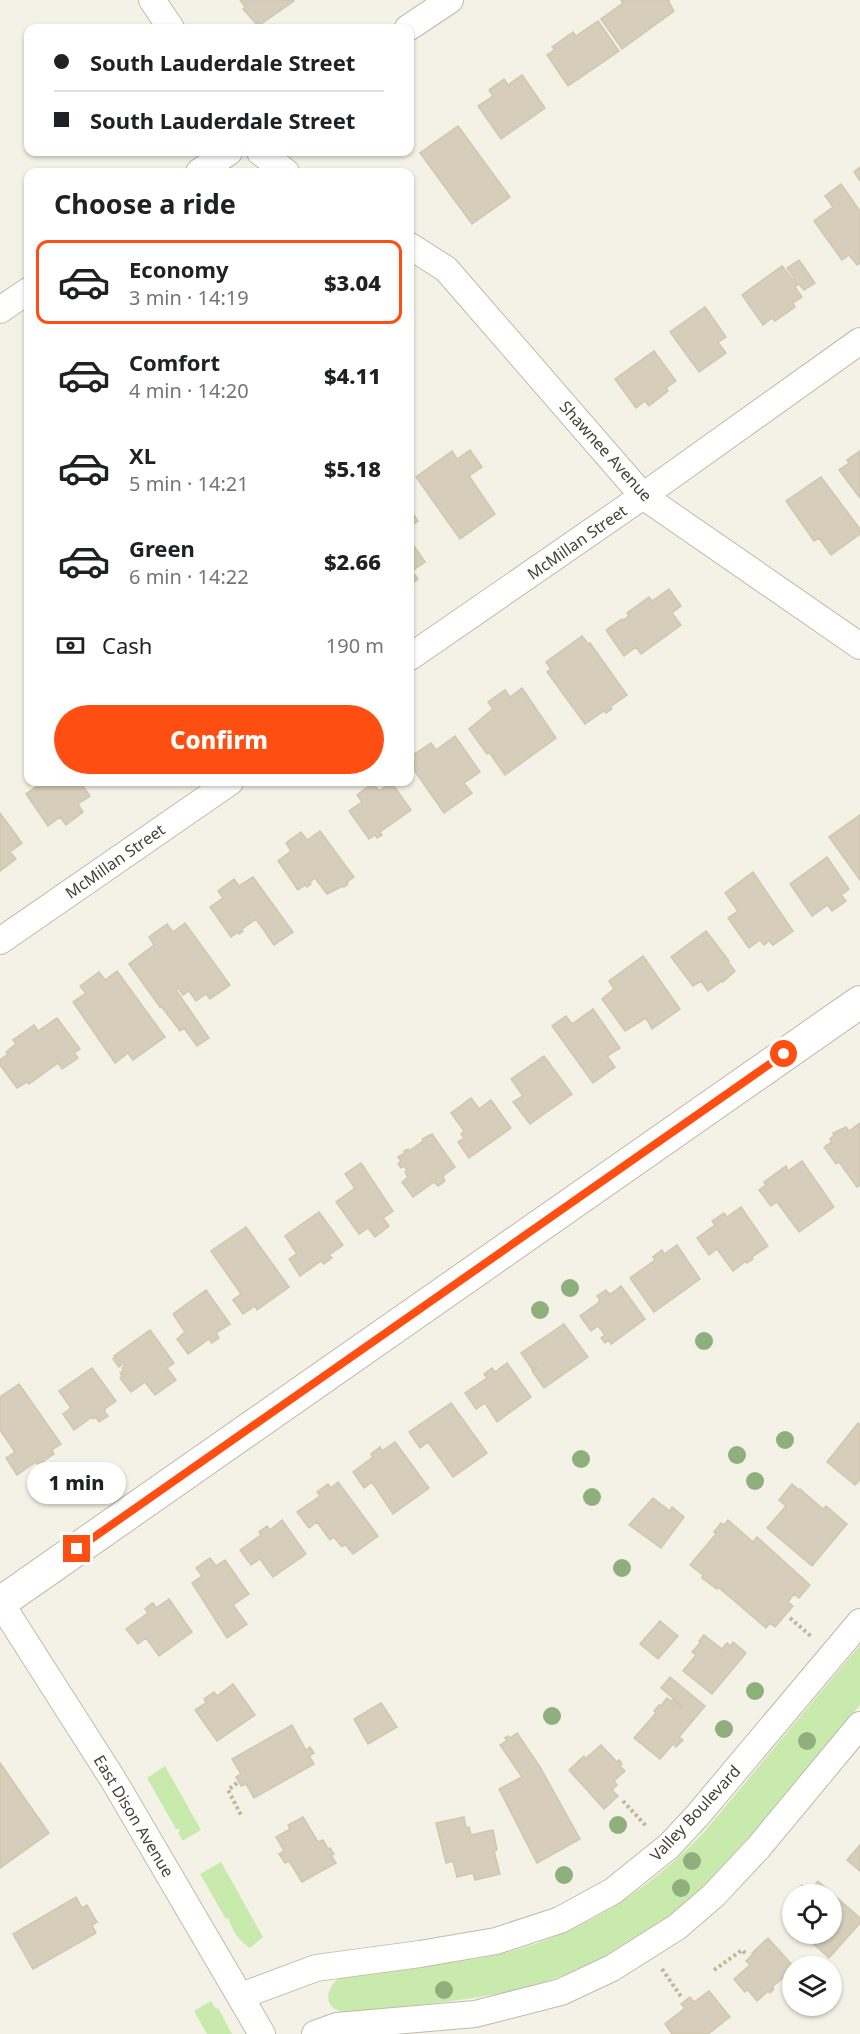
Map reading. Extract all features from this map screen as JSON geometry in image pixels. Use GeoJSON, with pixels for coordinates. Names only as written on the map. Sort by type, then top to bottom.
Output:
{"type":"FeatureCollection","features":[{"type":"Feature","properties":{"kind":"street"},"geometry":{"type":"LineString","coordinates":[[152,0],[168,24]]}},
{"type":"Feature","properties":{"kind":"street"},"geometry":{"type":"LineString","coordinates":[[414,24],[450,0]]}},
{"type":"Feature","properties":{"kind":"street"},"geometry":{"type":"LineString","coordinates":[[205,168],[223,156]]}},
{"type":"Feature","properties":{"kind":"street"},"geometry":{"type":"LineString","coordinates":[[265,156],[281,168]]}},
{"type":"Feature","properties":{"kind":"street","name":"Shawnee Avenue"},"geometry":{"type":"LineString","coordinates":[[414,249],[446,269],[643,496],[860,646]]}},
{"type":"Feature","properties":{"kind":"street"},"geometry":{"type":"LineString","coordinates":[[0,310],[24,294]]}},
{"type":"Feature","properties":{"kind":"street","name":"McMillan Street"},"geometry":{"type":"LineString","coordinates":[[414,654],[643,496],[860,341]]}},
{"type":"Feature","properties":{"kind":"street","name":"McMillan Street"},"geometry":{"type":"LineString","coordinates":[[0,941],[224,786]]}},
{"type":"Feature","properties":{"kind":"street"},"geometry":{"type":"LineString","coordinates":[[0,1603],[860,1002]]}},
{"type":"Feature","properties":{"kind":"street","name":"East Dison Avenue"},"geometry":{"type":"LineString","coordinates":[[0,1603],[114,1781],[262,2034]]}},
{"type":"Feature","properties":{"kind":"street","name":"Valley Boulevard"},"geometry":{"type":"LineString","coordinates":[[241,1996],[316,1968],[496,1941],[560,1920],[613,1891],[669,1846],[697,1816],[860,1622]]}},
{"type":"Feature","properties":{"kind":"street"},"geometry":{"type":"LineString","coordinates":[[315,2034],[336,2026],[475,2014],[561,1992],[612,1968],[677,1927],[714,1895],[758,1848],[860,1725]]}},
{"type":"Feature","properties":{"kind":"path"},"geometry":{"type":"LineString","coordinates":[[790,1618],[818,1643]]}},
{"type":"Feature","properties":{"kind":"path"},"geometry":{"type":"LineString","coordinates":[[237,1783],[228,1790],[242,1815]]}},
{"type":"Feature","properties":{"kind":"path"},"geometry":{"type":"LineString","coordinates":[[623,1801],[654,1835]]}},
{"type":"Feature","properties":{"kind":"path"},"geometry":{"type":"LineString","coordinates":[[714,1970],[742,1950],[747,1955]]}},
{"type":"Feature","properties":{"kind":"path"},"geometry":{"type":"LineString","coordinates":[[657,1962],[682,1998]]}},
{"type":"Feature","properties":{"kind":"green space"},"geometry":{"type":"Polygon","coordinates":[[[860,1645],[860,1705],[725,1865],[661,1922],[590,1964],[529,1986],[454,2001],[352,2012],[343,2012],[331,2006],[328,1995],[340,1977],[458,1962],[508,1952],[541,1942],[571,1929],[629,1897],[656,1877],[705,1831],[860,1645]]]}},
{"type":"Feature","properties":{"kind":"green space"},"geometry":{"type":"Polygon","coordinates":[[[165,1766],[201,1830],[184,1840],[147,1778],[165,1766]]]}},
{"type":"Feature","properties":{"kind":"green space"},"geometry":{"type":"Polygon","coordinates":[[[221,1862],[263,1937],[250,1948],[236,1934],[200,1874],[221,1862]]]}},
{"type":"Feature","properties":{"kind":"green space"},"geometry":{"type":"Polygon","coordinates":[[[211,2001],[216,2009],[218,2008],[232,2034],[207,2034],[194,2011],[211,2001]]]}},
{"type":"Feature","properties":{"kind":"building"},"geometry":{"type":"Polygon","coordinates":[[[240,0],[294,1],[261,24],[256,24],[243,9],[245,7],[240,0]]]}},
{"type":"Feature","properties":{"kind":"building"},"geometry":{"type":"Polygon","coordinates":[[[621,0],[670,0],[668,1],[674,11],[622,49],[601,19],[623,3],[621,0]]]}},
{"type":"Feature","properties":{"kind":"building"},"geometry":{"type":"Polygon","coordinates":[[[598,21],[619,51],[568,86],[547,55],[555,50],[552,47],[573,32],[576,36],[598,21]]]}},
{"type":"Feature","properties":{"kind":"building"},"geometry":{"type":"Polygon","coordinates":[[[522,75],[545,108],[501,139],[478,106],[493,96],[489,90],[504,79],[508,85],[522,75]]]}},
{"type":"Feature","properties":{"kind":"building"},"geometry":{"type":"Polygon","coordinates":[[[458,126],[510,197],[472,224],[420,153],[458,126]]]}},
{"type":"Feature","properties":{"kind":"building"},"geometry":{"type":"Polygon","coordinates":[[[860,167],[860,181],[854,172],[860,167]]]}},
{"type":"Feature","properties":{"kind":"building"},"geometry":{"type":"Polygon","coordinates":[[[841,184],[860,211],[860,263],[857,265],[849,255],[842,260],[814,221],[833,207],[825,196],[841,184]]]}},
{"type":"Feature","properties":{"kind":"building"},"geometry":{"type":"Polygon","coordinates":[[[799,260],[815,283],[804,290],[799,284],[795,287],[802,297],[793,303],[795,307],[775,321],[772,318],[763,325],[742,295],[782,266],[793,280],[795,279],[787,268],[799,260]]]}},
{"type":"Feature","properties":{"kind":"building"},"geometry":{"type":"Polygon","coordinates":[[[705,307],[726,337],[718,342],[726,353],[699,372],[670,332],[705,307]]]}},
{"type":"Feature","properties":{"kind":"building"},"geometry":{"type":"Polygon","coordinates":[[[654,351],[676,381],[666,388],[668,391],[649,406],[645,401],[636,408],[615,379],[654,351]]]}},
{"type":"Feature","properties":{"kind":"building"},"geometry":{"type":"Polygon","coordinates":[[[470,450],[482,467],[469,476],[495,514],[460,539],[416,477],[452,451],[457,459],[470,450]]]}},
{"type":"Feature","properties":{"kind":"building"},"geometry":{"type":"Polygon","coordinates":[[[860,451],[860,498],[839,470],[849,463],[847,460],[860,451]]]}},
{"type":"Feature","properties":{"kind":"building"},"geometry":{"type":"Polygon","coordinates":[[[821,477],[860,529],[860,534],[831,555],[819,538],[814,541],[786,501],[821,477]]]}},
{"type":"Feature","properties":{"kind":"building"},"geometry":{"type":"Polygon","coordinates":[[[414,546],[425,562],[414,570],[414,546]]]}},
{"type":"Feature","properties":{"kind":"building"},"geometry":{"type":"Polygon","coordinates":[[[669,589],[681,606],[672,613],[681,625],[641,654],[636,647],[624,656],[606,630],[629,616],[627,613],[649,597],[652,601],[669,589]]]}},
{"type":"Feature","properties":{"kind":"building"},"geometry":{"type":"Polygon","coordinates":[[[582,636],[588,644],[590,643],[627,695],[610,707],[612,709],[606,713],[604,711],[585,724],[547,672],[551,669],[546,662],[582,636]]]}},
{"type":"Feature","properties":{"kind":"building"},"geometry":{"type":"Polygon","coordinates":[[[522,688],[556,738],[505,775],[469,729],[493,709],[488,702],[505,690],[510,697],[522,688]]]}},
{"type":"Feature","properties":{"kind":"building"},"geometry":{"type":"Polygon","coordinates":[[[455,736],[480,772],[464,783],[472,793],[444,813],[414,770],[414,754],[431,743],[436,750],[455,736]]]}},
{"type":"Feature","properties":{"kind":"building"},"geometry":{"type":"Polygon","coordinates":[[[37,786],[83,786],[90,796],[78,804],[83,812],[66,825],[60,817],[48,826],[26,794],[37,786]]]}},
{"type":"Feature","properties":{"kind":"building"},"geometry":{"type":"Polygon","coordinates":[[[369,786],[375,786],[379,791],[386,786],[394,786],[411,810],[380,832],[382,835],[377,838],[375,835],[369,839],[349,811],[362,802],[357,795],[369,786]]]}},
{"type":"Feature","properties":{"kind":"building"},"geometry":{"type":"Polygon","coordinates":[[[0,813],[22,843],[10,852],[16,859],[0,871],[0,813]]]}},
{"type":"Feature","properties":{"kind":"building"},"geometry":{"type":"Polygon","coordinates":[[[860,815],[860,880],[829,837],[860,815]]]}},
{"type":"Feature","properties":{"kind":"building"},"geometry":{"type":"Polygon","coordinates":[[[320,831],[354,877],[344,887],[327,894],[315,878],[307,887],[305,885],[298,890],[278,861],[291,851],[286,843],[301,832],[307,840],[320,831]]]}},
{"type":"Feature","properties":{"kind":"building"},"geometry":{"type":"Polygon","coordinates":[[[827,857],[849,889],[841,895],[846,901],[832,911],[828,905],[812,916],[790,884],[827,857]]]}},
{"type":"Feature","properties":{"kind":"building"},"geometry":{"type":"Polygon","coordinates":[[[753,872],[793,931],[773,945],[769,941],[764,945],[760,940],[749,948],[728,918],[738,911],[725,893],[753,872]]]}},
{"type":"Feature","properties":{"kind":"building"},"geometry":{"type":"Polygon","coordinates":[[[253,877],[293,932],[274,945],[256,919],[239,934],[238,932],[231,937],[210,907],[223,898],[218,891],[234,879],[239,886],[253,877]]]}},
{"type":"Feature","properties":{"kind":"building"},"geometry":{"type":"Polygon","coordinates":[[[185,923],[230,985],[210,999],[206,994],[196,1001],[189,991],[183,995],[178,988],[176,990],[209,1038],[197,1046],[184,1028],[180,1031],[160,1007],[129,964],[154,945],[149,937],[167,924],[173,932],[185,923]]]}},
{"type":"Feature","properties":{"kind":"building"},"geometry":{"type":"Polygon","coordinates":[[[706,931],[735,971],[708,991],[701,981],[693,986],[671,957],[706,931]]]}},
{"type":"Feature","properties":{"kind":"building"},"geometry":{"type":"Polygon","coordinates":[[[643,956],[680,1009],[652,1029],[646,1018],[625,1031],[602,999],[614,989],[609,981],[643,956]]]}},
{"type":"Feature","properties":{"kind":"building"},"geometry":{"type":"Polygon","coordinates":[[[117,971],[165,1037],[133,1060],[128,1053],[115,1063],[73,1002],[86,993],[80,986],[99,972],[105,980],[117,971]]]}},
{"type":"Feature","properties":{"kind":"building"},"geometry":{"type":"Polygon","coordinates":[[[593,1009],[620,1048],[607,1056],[615,1067],[593,1083],[552,1026],[566,1016],[572,1024],[593,1009]]]}},
{"type":"Feature","properties":{"kind":"building"},"geometry":{"type":"Polygon","coordinates":[[[57,1018],[80,1049],[74,1053],[78,1058],[62,1069],[58,1063],[29,1084],[27,1082],[17,1088],[0,1065],[0,1060],[16,1044],[13,1040],[34,1025],[38,1031],[57,1018]]]}},
{"type":"Feature","properties":{"kind":"building"},"geometry":{"type":"Polygon","coordinates":[[[544,1056],[572,1094],[530,1124],[513,1102],[523,1096],[511,1079],[544,1056]]]}},
{"type":"Feature","properties":{"kind":"building"},"geometry":{"type":"Polygon","coordinates":[[[471,1098],[479,1109],[491,1100],[511,1128],[469,1158],[458,1142],[464,1138],[461,1134],[464,1131],[451,1113],[471,1098]]]}},
{"type":"Feature","properties":{"kind":"building"},"geometry":{"type":"Polygon","coordinates":[[[860,1123],[860,1185],[857,1187],[839,1162],[836,1164],[824,1147],[832,1142],[830,1139],[833,1133],[846,1127],[849,1131],[860,1123]]]}},
{"type":"Feature","properties":{"kind":"building"},"geometry":{"type":"Polygon","coordinates":[[[432,1134],[455,1167],[443,1176],[445,1181],[438,1186],[434,1182],[413,1197],[402,1182],[408,1177],[405,1172],[407,1170],[398,1164],[401,1161],[398,1157],[432,1134]]]}},
{"type":"Feature","properties":{"kind":"building"},"geometry":{"type":"Polygon","coordinates":[[[802,1161],[834,1207],[799,1232],[777,1202],[771,1206],[759,1190],[766,1185],[764,1182],[786,1166],[788,1171],[802,1161]]]}},
{"type":"Feature","properties":{"kind":"building"},"geometry":{"type":"Polygon","coordinates":[[[361,1163],[393,1211],[383,1218],[389,1226],[375,1237],[368,1228],[359,1234],[336,1202],[355,1188],[345,1174],[361,1163]]]}},
{"type":"Feature","properties":{"kind":"building"},"geometry":{"type":"Polygon","coordinates":[[[741,1207],[768,1246],[752,1257],[753,1259],[747,1263],[746,1261],[733,1271],[717,1249],[709,1255],[697,1238],[715,1225],[712,1221],[724,1213],[727,1217],[741,1207]]]}},
{"type":"Feature","properties":{"kind":"building"},"geometry":{"type":"Polygon","coordinates":[[[319,1212],[343,1245],[329,1255],[332,1258],[324,1264],[321,1261],[300,1276],[289,1259],[297,1254],[285,1236],[319,1212]]]}},
{"type":"Feature","properties":{"kind":"building"},"geometry":{"type":"Polygon","coordinates":[[[246,1227],[289,1287],[257,1310],[255,1306],[243,1314],[233,1300],[241,1294],[211,1251],[246,1227]]]}},
{"type":"Feature","properties":{"kind":"building"},"geometry":{"type":"Polygon","coordinates":[[[677,1245],[700,1279],[654,1312],[630,1278],[655,1260],[653,1257],[662,1250],[664,1254],[677,1245]]]}},
{"type":"Feature","properties":{"kind":"building"},"geometry":{"type":"Polygon","coordinates":[[[621,1286],[645,1319],[611,1344],[609,1340],[605,1343],[601,1338],[605,1335],[598,1326],[591,1331],[580,1316],[598,1303],[600,1300],[597,1296],[606,1290],[609,1294],[612,1293],[621,1286]]]}},
{"type":"Feature","properties":{"kind":"building"},"geometry":{"type":"Polygon","coordinates":[[[206,1290],[230,1324],[216,1333],[219,1338],[212,1343],[209,1339],[188,1354],[177,1339],[185,1332],[173,1314],[206,1290]]]}},
{"type":"Feature","properties":{"kind":"building"},"geometry":{"type":"Polygon","coordinates":[[[564,1324],[588,1357],[544,1388],[532,1371],[537,1368],[532,1369],[521,1353],[564,1324]]]}},
{"type":"Feature","properties":{"kind":"building"},"geometry":{"type":"Polygon","coordinates":[[[150,1330],[174,1363],[167,1368],[176,1380],[155,1395],[145,1382],[131,1392],[120,1378],[122,1376],[120,1373],[124,1370],[122,1368],[125,1366],[123,1364],[119,1367],[113,1359],[150,1330]]]}},
{"type":"Feature","properties":{"kind":"building"},"geometry":{"type":"Polygon","coordinates":[[[507,1363],[531,1397],[497,1422],[485,1403],[476,1409],[465,1393],[487,1378],[484,1374],[492,1368],[495,1372],[507,1363]]]}},
{"type":"Feature","properties":{"kind":"building"},"geometry":{"type":"Polygon","coordinates":[[[92,1368],[116,1401],[104,1411],[108,1416],[99,1422],[96,1417],[93,1419],[92,1417],[74,1430],[63,1414],[71,1408],[59,1391],[92,1368]]]}},
{"type":"Feature","properties":{"kind":"building"},"geometry":{"type":"Polygon","coordinates":[[[19,1384],[61,1444],[52,1450],[54,1454],[38,1465],[36,1462],[17,1475],[6,1458],[15,1452],[0,1430],[0,1397],[19,1384]]]}},
{"type":"Feature","properties":{"kind":"building"},"geometry":{"type":"Polygon","coordinates":[[[451,1403],[487,1453],[453,1477],[428,1442],[420,1448],[409,1432],[451,1403]]]}},
{"type":"Feature","properties":{"kind":"building"},"geometry":{"type":"Polygon","coordinates":[[[858,1423],[860,1425],[860,1480],[855,1485],[827,1462],[858,1423]]]}},
{"type":"Feature","properties":{"kind":"building"},"geometry":{"type":"Polygon","coordinates":[[[395,1442],[429,1488],[393,1514],[372,1482],[364,1488],[353,1472],[373,1457],[371,1454],[380,1447],[382,1451],[395,1442]]]}},
{"type":"Feature","properties":{"kind":"building"},"geometry":{"type":"Polygon","coordinates":[[[338,1482],[378,1536],[353,1554],[345,1544],[342,1547],[334,1537],[330,1540],[317,1522],[309,1528],[297,1512],[320,1496],[317,1492],[328,1484],[331,1488],[338,1482]]]}},
{"type":"Feature","properties":{"kind":"building"},"geometry":{"type":"Polygon","coordinates":[[[792,1484],[823,1509],[826,1506],[847,1524],[812,1566],[767,1528],[786,1506],[779,1500],[792,1484]]]}},
{"type":"Feature","properties":{"kind":"building"},"geometry":{"type":"Polygon","coordinates":[[[653,1498],[670,1511],[672,1507],[684,1517],[661,1548],[629,1525],[653,1498]]]}},
{"type":"Feature","properties":{"kind":"building"},"geometry":{"type":"Polygon","coordinates":[[[282,1520],[306,1554],[273,1577],[260,1559],[251,1565],[240,1550],[261,1535],[259,1532],[267,1526],[270,1530],[282,1520]]]}},
{"type":"Feature","properties":{"kind":"building"},"geometry":{"type":"Polygon","coordinates":[[[728,1520],[753,1542],[757,1537],[810,1585],[799,1598],[794,1594],[788,1602],[793,1606],[775,1627],[770,1623],[766,1628],[718,1587],[717,1589],[702,1578],[703,1575],[690,1565],[716,1534],[714,1532],[721,1523],[724,1525],[728,1520]]]}},
{"type":"Feature","properties":{"kind":"building"},"geometry":{"type":"Polygon","coordinates":[[[210,1558],[216,1566],[225,1560],[249,1594],[233,1605],[247,1624],[227,1638],[192,1583],[202,1576],[196,1568],[210,1558]]]}},
{"type":"Feature","properties":{"kind":"building"},"geometry":{"type":"Polygon","coordinates":[[[169,1599],[192,1632],[159,1656],[146,1638],[138,1644],[126,1629],[148,1613],[145,1609],[151,1604],[153,1603],[156,1608],[169,1599]]]}},
{"type":"Feature","properties":{"kind":"building"},"geometry":{"type":"Polygon","coordinates":[[[660,1621],[678,1636],[658,1659],[640,1644],[660,1621]]]}},
{"type":"Feature","properties":{"kind":"building"},"geometry":{"type":"Polygon","coordinates":[[[704,1635],[722,1649],[727,1643],[731,1646],[733,1642],[746,1653],[712,1694],[683,1671],[696,1655],[692,1652],[704,1635]]]}},
{"type":"Feature","properties":{"kind":"building"},"geometry":{"type":"Polygon","coordinates":[[[670,1677],[705,1706],[679,1737],[683,1740],[676,1747],[673,1744],[660,1759],[634,1738],[667,1698],[681,1706],[680,1709],[682,1706],[661,1688],[670,1677]]]}},
{"type":"Feature","properties":{"kind":"building"},"geometry":{"type":"Polygon","coordinates":[[[233,1684],[255,1715],[217,1741],[195,1710],[206,1703],[204,1699],[214,1692],[217,1696],[233,1684]]]}},
{"type":"Feature","properties":{"kind":"building"},"geometry":{"type":"Polygon","coordinates":[[[381,1703],[397,1727],[368,1744],[354,1719],[381,1703]]]}},
{"type":"Feature","properties":{"kind":"building"},"geometry":{"type":"Polygon","coordinates":[[[292,1725],[306,1750],[310,1747],[314,1753],[309,1756],[314,1764],[254,1798],[246,1784],[241,1786],[236,1777],[241,1774],[232,1759],[292,1725]]]}},
{"type":"Feature","properties":{"kind":"building"},"geometry":{"type":"Polygon","coordinates":[[[517,1733],[540,1767],[580,1839],[537,1863],[499,1789],[522,1777],[500,1745],[507,1741],[505,1738],[508,1736],[510,1738],[517,1733]]]}},
{"type":"Feature","properties":{"kind":"building"},"geometry":{"type":"Polygon","coordinates":[[[601,1745],[617,1762],[619,1760],[622,1764],[620,1766],[625,1771],[614,1781],[617,1785],[612,1790],[618,1796],[604,1809],[569,1770],[601,1745]]]}},
{"type":"Feature","properties":{"kind":"building"},"geometry":{"type":"Polygon","coordinates":[[[0,1763],[49,1833],[0,1868],[0,1763]]]}},
{"type":"Feature","properties":{"kind":"building"},"geometry":{"type":"Polygon","coordinates":[[[303,1817],[318,1842],[323,1840],[328,1849],[330,1848],[336,1863],[302,1882],[289,1861],[285,1863],[279,1854],[284,1851],[276,1837],[290,1829],[288,1825],[303,1817]]]}},
{"type":"Feature","properties":{"kind":"building"},"geometry":{"type":"Polygon","coordinates":[[[464,1817],[466,1828],[469,1827],[471,1835],[493,1830],[497,1850],[494,1851],[500,1874],[475,1880],[473,1873],[457,1877],[453,1861],[446,1863],[436,1823],[464,1817]]]}},
{"type":"Feature","properties":{"kind":"building"},"geometry":{"type":"Polygon","coordinates":[[[860,1845],[860,1871],[847,1860],[860,1845]]]}},
{"type":"Feature","properties":{"kind":"building"},"geometry":{"type":"Polygon","coordinates":[[[76,1897],[82,1908],[87,1905],[97,1922],[92,1925],[96,1933],[33,1969],[13,1934],[76,1897]]]}},
{"type":"Feature","properties":{"kind":"building"},"geometry":{"type":"Polygon","coordinates":[[[842,1902],[860,1918],[860,1923],[842,1943],[842,1902]]]}},
{"type":"Feature","properties":{"kind":"building"},"geometry":{"type":"Polygon","coordinates":[[[768,1938],[784,1956],[782,1956],[782,1978],[772,1987],[774,1989],[770,1993],[768,1991],[757,2001],[734,1979],[750,1965],[746,1961],[768,1938]]]}},
{"type":"Feature","properties":{"kind":"building"},"geometry":{"type":"Polygon","coordinates":[[[813,1944],[841,1944],[831,1956],[827,1956],[813,1944]]]}},
{"type":"Feature","properties":{"kind":"building"},"geometry":{"type":"Polygon","coordinates":[[[709,1991],[730,2017],[708,2034],[672,2034],[665,2024],[685,2008],[681,2004],[690,1997],[694,2002],[709,1991]]]}},
{"type":"Feature","properties":{"kind":"route"},"geometry":{"type":"LineString","coordinates":[[77,1549],[784,1054]]}}]}
